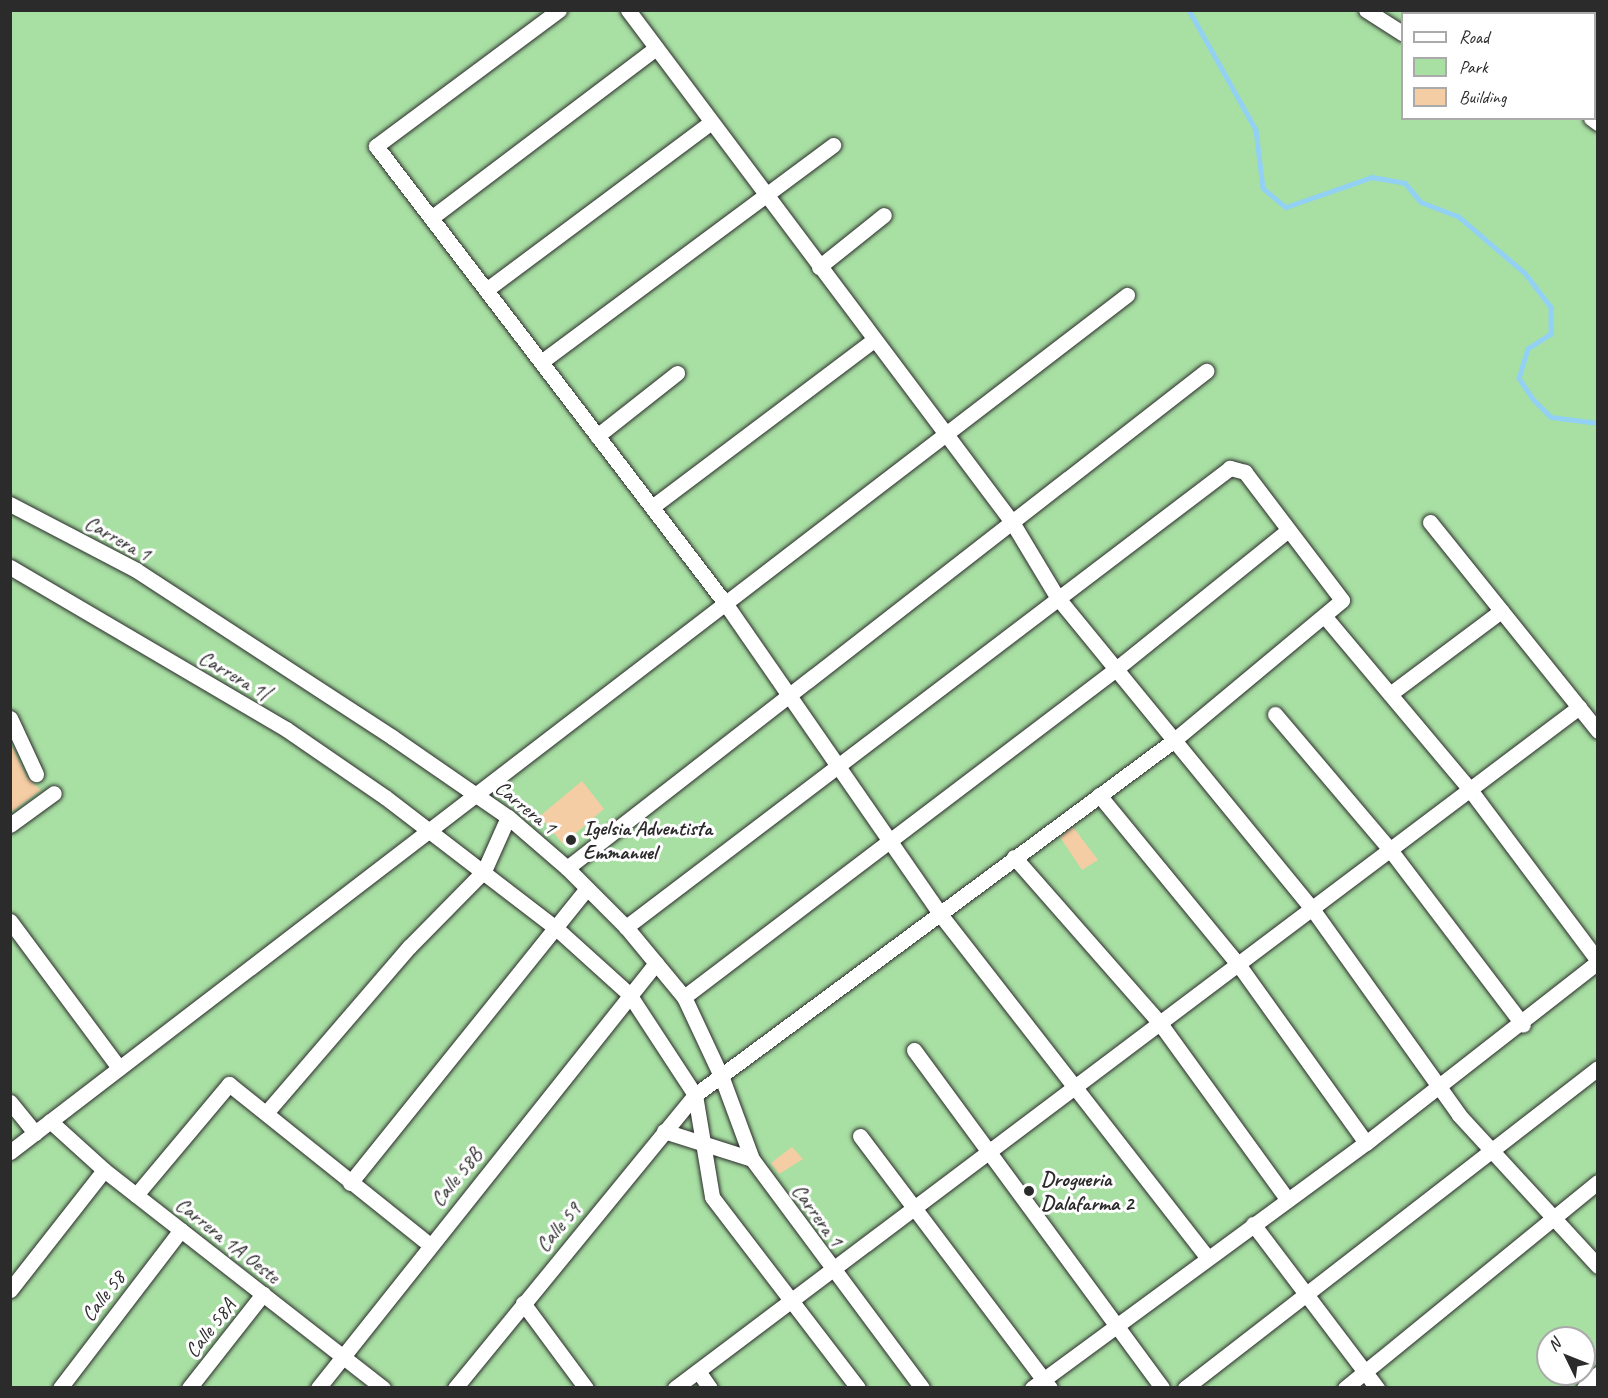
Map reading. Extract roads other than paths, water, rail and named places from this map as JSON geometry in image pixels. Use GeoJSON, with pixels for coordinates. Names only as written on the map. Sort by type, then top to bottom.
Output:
{"type":"FeatureCollection","features":[{"type":"Feature","properties":{"kind":"street"},"geometry":{"type":"LineString","coordinates":[[558,10],[376,146],[725,603],[940,914],[1207,1257]]}},
{"type":"Feature","properties":{"kind":"street"},"geometry":{"type":"LineString","coordinates":[[628,10],[1012,522],[1057,597],[1314,910],[1490,1149],[1551,1218],[1598,1266]]}},
{"type":"Feature","properties":{"kind":"street"},"geometry":{"type":"LineString","coordinates":[[1366,10],[1401,32]]}},
{"type":"Feature","properties":{"kind":"street"},"geometry":{"type":"LineString","coordinates":[[431,218],[656,48]]}},
{"type":"Feature","properties":{"kind":"street"},"geometry":{"type":"LineString","coordinates":[[486,290],[711,122]]}},
{"type":"Feature","properties":{"kind":"street"},"geometry":{"type":"LineString","coordinates":[[541,362],[833,145]]}},
{"type":"Feature","properties":{"kind":"street"},"geometry":{"type":"LineString","coordinates":[[819,267],[884,215]]}},
{"type":"Feature","properties":{"kind":"street"},"geometry":{"type":"LineString","coordinates":[[10,1152],[1127,295]]}},
{"type":"Feature","properties":{"kind":"street"},"geometry":{"type":"LineString","coordinates":[[652,507],[874,339]]}},
{"type":"Feature","properties":{"kind":"street"},"geometry":{"type":"LineString","coordinates":[[567,868],[1206,371]]}},
{"type":"Feature","properties":{"kind":"street"},"geometry":{"type":"LineString","coordinates":[[597,436],[677,374]]}},
{"type":"Feature","properties":{"kind":"street"},"geometry":{"type":"LineString","coordinates":[[626,927],[836,764],[1230,468],[1245,472],[1342,600],[1326,618],[1468,787],[1598,961],[1523,1025],[1366,1143],[1117,1324],[1042,1385],[917,1207],[860,1136]]}},
{"type":"Feature","properties":{"kind":"street","name":"Carrera 1"},"geometry":{"type":"LineString","coordinates":[[10,504],[136,570],[477,794],[508,817],[567,868],[626,927],[684,997],[722,1078],[752,1159],[922,1388]]}},
{"type":"Feature","properties":{"kind":"street"},"geometry":{"type":"LineString","coordinates":[[1430,522],[1598,732]]}},
{"type":"Feature","properties":{"kind":"street"},"geometry":{"type":"LineString","coordinates":[[684,997],[1116,669],[1288,530]]}},
{"type":"Feature","properties":{"kind":"street","name":"Carrera 1|"},"geometry":{"type":"LineString","coordinates":[[10,567],[286,729],[430,829],[557,929],[629,994],[694,1095]]}},
{"type":"Feature","properties":{"kind":"street"},"geometry":{"type":"LineString","coordinates":[[1390,694],[1501,610]]}},
{"type":"Feature","properties":{"kind":"street","name":"Calle 59"},"geometry":{"type":"LineString","coordinates":[[459,1386],[523,1303],[694,1095],[722,1078],[1014,857],[1173,741],[1326,618]]}},
{"type":"Feature","properties":{"kind":"street"},"geometry":{"type":"LineString","coordinates":[[675,1388],[917,1207],[1072,1085],[1314,910],[1468,787],[1579,707]]}},
{"type":"Feature","properties":{"kind":"street"},"geometry":{"type":"LineString","coordinates":[[1275,714],[1390,851],[1523,1025]]}},
{"type":"Feature","properties":{"kind":"street"},"geometry":{"type":"LineString","coordinates":[[10,718],[36,774]]}},
{"type":"Feature","properties":{"kind":"street"},"geometry":{"type":"LineString","coordinates":[[10,825],[54,793]]}},
{"type":"Feature","properties":{"kind":"street"},"geometry":{"type":"LineString","coordinates":[[1099,795],[1238,964],[1366,1143]]}},
{"type":"Feature","properties":{"kind":"street"},"geometry":{"type":"LineString","coordinates":[[266,1113],[409,946],[484,872],[508,817]]}},
{"type":"Feature","properties":{"kind":"street"},"geometry":{"type":"LineString","coordinates":[[1014,857],[1159,1022],[1287,1199]]}},
{"type":"Feature","properties":{"kind":"street"},"geometry":{"type":"LineString","coordinates":[[350,1183],[557,929],[587,888]]}},
{"type":"Feature","properties":{"kind":"street"},"geometry":{"type":"LineString","coordinates":[[10,921],[119,1068]]}},
{"type":"Feature","properties":{"kind":"street","name":"Calle 58B"},"geometry":{"type":"LineString","coordinates":[[318,1388],[429,1244],[656,963]]}},
{"type":"Feature","properties":{"kind":"street"},"geometry":{"type":"LineString","coordinates":[[914,1050],[1162,1388]]}},
{"type":"Feature","properties":{"kind":"street"},"geometry":{"type":"LineString","coordinates":[[1185,1388],[1308,1297],[1490,1149],[1598,1068]]}},
{"type":"Feature","properties":{"kind":"street"},"geometry":{"type":"LineString","coordinates":[[136,1195],[229,1084],[429,1244]]}},
{"type":"Feature","properties":{"kind":"street"},"geometry":{"type":"LineString","coordinates":[[694,1095],[712,1197],[858,1388]]}},
{"type":"Feature","properties":{"kind":"street"},"geometry":{"type":"LineString","coordinates":[[10,1102],[35,1133]]}},
{"type":"Feature","properties":{"kind":"street","name":"Carrera 1A Oeste"},"geometry":{"type":"LineString","coordinates":[[50,1121],[104,1170],[383,1388]]}},
{"type":"Feature","properties":{"kind":"street"},"geometry":{"type":"LineString","coordinates":[[664,1131],[752,1159]]}},
{"type":"Feature","properties":{"kind":"street"},"geometry":{"type":"LineString","coordinates":[[10,1290],[104,1170]]}},
{"type":"Feature","properties":{"kind":"street"},"geometry":{"type":"LineString","coordinates":[[1345,1388],[1598,1182]]}},
{"type":"Feature","properties":{"kind":"street"},"geometry":{"type":"LineString","coordinates":[[1253,1224],[1377,1388]]}},
{"type":"Feature","properties":{"kind":"street","name":"Calle 58"},"geometry":{"type":"LineString","coordinates":[[60,1388],[181,1230]]}},
{"type":"Feature","properties":{"kind":"street","name":"Calle 58A"},"geometry":{"type":"LineString","coordinates":[[189,1388],[263,1294]]}},
{"type":"Feature","properties":{"kind":"street"},"geometry":{"type":"LineString","coordinates":[[523,1303],[586,1388]]}},
{"type":"Feature","properties":{"kind":"street"},"geometry":{"type":"LineString","coordinates":[[698,1371],[710,1388]]}},
{"type":"Feature","properties":{"kind":"street"},"geometry":{"type":"LineString","coordinates":[[1584,1388],[1598,1374]]}},
{"type":"Feature","properties":{"kind":"waterway"},"geometry":{"type":"LineString","coordinates":[[1189,10],[1256,130],[1263,188],[1286,207],[1372,177],[1405,183],[1421,202],[1458,216],[1525,273],[1551,307],[1551,334],[1528,349],[1519,378],[1533,399],[1551,417],[1598,423]]}},
{"type":"Feature","properties":{"kind":"place","name":"Igelsia Adventista Emmanuel"},"geometry":{"type":"Point","coordinates":[571,840]}},
{"type":"Feature","properties":{"kind":"place","name":"Drogueria Dalafarma 2"},"geometry":{"type":"Point","coordinates":[1029,1191]}}]}
